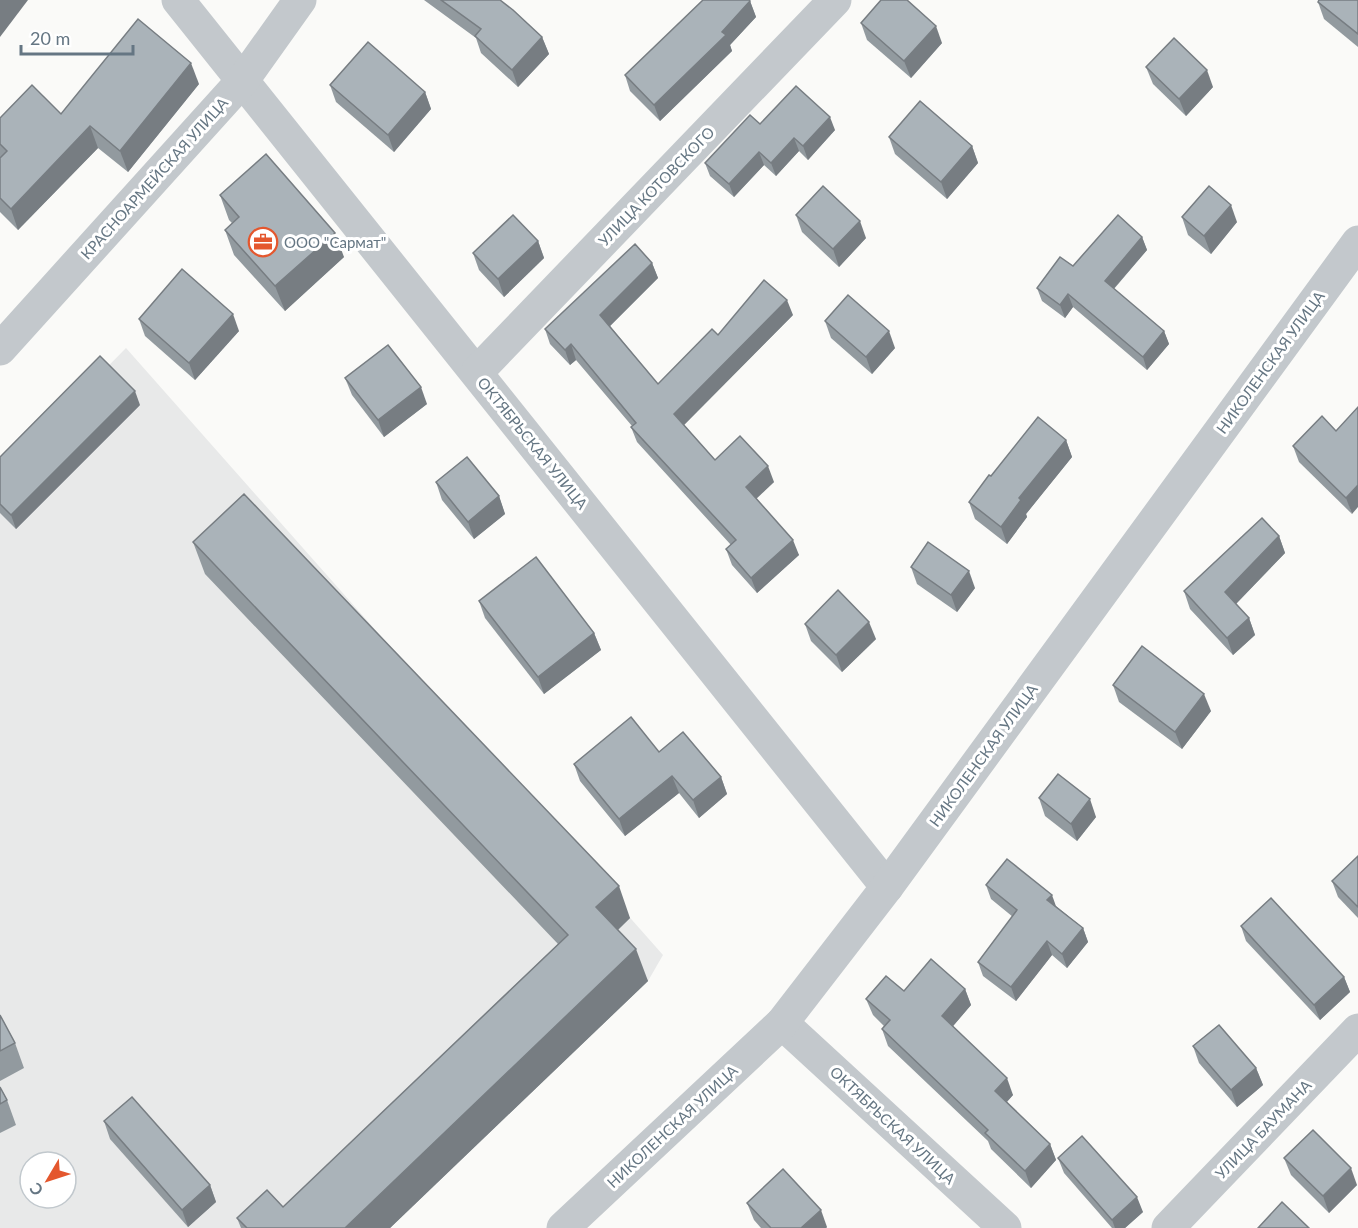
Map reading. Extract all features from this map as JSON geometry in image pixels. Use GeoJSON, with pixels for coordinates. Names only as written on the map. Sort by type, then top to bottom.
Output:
{"type":"FeatureCollection","features":[{"type":"Feature","properties":{"kind":"street","name":"ОКТЯБРЬСКАЯ УЛИЦА"},"geometry":{"type":"LineString","coordinates":[[177,0],[887,886]]}},
{"type":"Feature","properties":{"kind":"street","name":"КРАСНОАРМЕЙСКАЯ УЛИЦА"},"geometry":{"type":"LineString","coordinates":[[0,349],[243,80],[300,0]]}},
{"type":"Feature","properties":{"kind":"street","name":"УЛИЦА КОТОВСКОГО"},"geometry":{"type":"LineString","coordinates":[[477,372],[835,0]]}},
{"type":"Feature","properties":{"kind":"street","name":"НИКОЛЕНСКАЯ УЛИЦА"},"geometry":{"type":"LineString","coordinates":[[562,1228],[782,1023],[887,886],[1358,242]]}},
{"type":"Feature","properties":{"kind":"street","name":"ОКТЯБРЬСКАЯ УЛИЦА"},"geometry":{"type":"LineString","coordinates":[[782,1023],[1005,1228]]}},
{"type":"Feature","properties":{"kind":"street","name":"УЛИЦА БАУМАНА"},"geometry":{"type":"LineString","coordinates":[[1168,1228],[1358,1030]]}},
{"type":"Feature","properties":{"kind":"shaded area"},"geometry":{"type":"Polygon","coordinates":[[[126,348],[663,955],[648,981],[389,1228],[0,1228],[0,476],[126,348]]]}},
{"type":"Feature","properties":{"kind":"building"},"geometry":{"type":"Polygon","coordinates":[[[441,0],[500,0],[542,37],[512,70],[475,36],[481,29],[441,0]]]}},
{"type":"Feature","properties":{"kind":"building"},"geometry":{"type":"Polygon","coordinates":[[[703,0],[750,1],[722,32],[726,35],[654,105],[625,75],[703,0]]]}},
{"type":"Feature","properties":{"kind":"building"},"geometry":{"type":"Polygon","coordinates":[[[881,0],[907,0],[936,26],[904,61],[861,23],[881,0]]]}},
{"type":"Feature","properties":{"kind":"building"},"geometry":{"type":"Polygon","coordinates":[[[1319,0],[1358,0],[1358,34],[1318,2],[1319,0]]]}},
{"type":"Feature","properties":{"kind":"building"},"geometry":{"type":"Polygon","coordinates":[[[138,19],[191,63],[120,151],[90,126],[11,209],[0,198],[0,158],[7,151],[0,144],[0,118],[32,85],[61,114],[138,19]]]}},
{"type":"Feature","properties":{"kind":"building"},"geometry":{"type":"Polygon","coordinates":[[[1174,38],[1207,70],[1179,99],[1146,67],[1174,38]]]}},
{"type":"Feature","properties":{"kind":"building"},"geometry":{"type":"Polygon","coordinates":[[[368,42],[425,92],[388,135],[330,85],[368,42]]]}},
{"type":"Feature","properties":{"kind":"building"},"geometry":{"type":"Polygon","coordinates":[[[796,86],[830,117],[803,146],[794,138],[771,163],[759,152],[729,184],[705,163],[750,115],[760,124],[796,86]]]}},
{"type":"Feature","properties":{"kind":"building"},"geometry":{"type":"Polygon","coordinates":[[[920,101],[972,146],[941,182],[889,137],[920,101]]]}},
{"type":"Feature","properties":{"kind":"building"},"geometry":{"type":"Polygon","coordinates":[[[266,154],[335,233],[275,286],[225,230],[239,217],[220,195],[266,154]]]}},
{"type":"Feature","properties":{"kind":"building"},"geometry":{"type":"Polygon","coordinates":[[[823,186],[860,221],[833,249],[796,215],[823,186]]]}},
{"type":"Feature","properties":{"kind":"building"},"geometry":{"type":"Polygon","coordinates":[[[1209,186],[1231,205],[1204,236],[1182,217],[1209,186]]]}},
{"type":"Feature","properties":{"kind":"building"},"geometry":{"type":"Polygon","coordinates":[[[513,215],[538,241],[498,279],[473,253],[513,215]]]}},
{"type":"Feature","properties":{"kind":"building"},"geometry":{"type":"Polygon","coordinates":[[[1118,215],[1142,237],[1105,281],[1164,331],[1143,357],[1068,294],[1060,305],[1037,288],[1060,257],[1073,266],[1118,215]]]}},
{"type":"Feature","properties":{"kind":"building"},"geometry":{"type":"Polygon","coordinates":[[[635,244],[652,263],[600,315],[658,384],[712,329],[718,335],[764,280],[787,300],[674,414],[715,460],[740,436],[768,466],[746,487],[793,540],[751,578],[726,549],[736,540],[631,427],[636,423],[571,344],[565,350],[545,329],[635,244]]]}},
{"type":"Feature","properties":{"kind":"building"},"geometry":{"type":"Polygon","coordinates":[[[182,269],[233,314],[189,363],[139,319],[182,269]]]}},
{"type":"Feature","properties":{"kind":"building"},"geometry":{"type":"Polygon","coordinates":[[[848,295],[889,331],[866,357],[825,321],[848,295]]]}},
{"type":"Feature","properties":{"kind":"building"},"geometry":{"type":"Polygon","coordinates":[[[388,345],[421,387],[378,420],[345,378],[388,345]]]}},
{"type":"Feature","properties":{"kind":"building"},"geometry":{"type":"Polygon","coordinates":[[[100,356],[135,391],[11,515],[0,504],[0,457],[100,356]]]}},
{"type":"Feature","properties":{"kind":"building"},"geometry":{"type":"Polygon","coordinates":[[[1358,407],[1358,485],[1346,498],[1293,446],[1322,416],[1336,431],[1358,407]]]}},
{"type":"Feature","properties":{"kind":"building"},"geometry":{"type":"Polygon","coordinates":[[[1038,417],[1066,440],[1019,498],[1021,500],[1001,527],[969,502],[1038,417]]]}},
{"type":"Feature","properties":{"kind":"building"},"geometry":{"type":"Polygon","coordinates":[[[467,457],[499,496],[468,522],[436,482],[467,457]]]}},
{"type":"Feature","properties":{"kind":"building"},"geometry":{"type":"Polygon","coordinates":[[[244,494],[619,886],[596,907],[636,949],[345,1228],[247,1228],[237,1218],[267,1190],[283,1207],[568,935],[193,542],[244,494]]]}},
{"type":"Feature","properties":{"kind":"building"},"geometry":{"type":"Polygon","coordinates":[[[1262,518],[1279,536],[1225,592],[1249,618],[1227,638],[1184,591],[1262,518]]]}},
{"type":"Feature","properties":{"kind":"building"},"geometry":{"type":"Polygon","coordinates":[[[928,542],[969,571],[951,595],[911,567],[928,542]]]}},
{"type":"Feature","properties":{"kind":"building"},"geometry":{"type":"Polygon","coordinates":[[[536,557],[594,633],[538,677],[479,601],[536,557]]]}},
{"type":"Feature","properties":{"kind":"building"},"geometry":{"type":"Polygon","coordinates":[[[838,590],[869,622],[836,655],[805,624],[838,590]]]}},
{"type":"Feature","properties":{"kind":"building"},"geometry":{"type":"Polygon","coordinates":[[[1142,646],[1204,694],[1175,732],[1113,685],[1142,646]]]}},
{"type":"Feature","properties":{"kind":"building"},"geometry":{"type":"Polygon","coordinates":[[[631,717],[659,752],[683,732],[721,777],[693,800],[672,776],[619,819],[574,764],[631,717]]]}},
{"type":"Feature","properties":{"kind":"building"},"geometry":{"type":"Polygon","coordinates":[[[1058,774],[1090,799],[1071,824],[1039,798],[1058,774]]]}},
{"type":"Feature","properties":{"kind":"building"},"geometry":{"type":"Polygon","coordinates":[[[1358,856],[1358,907],[1332,881],[1358,856]]]}},
{"type":"Feature","properties":{"kind":"building"},"geometry":{"type":"Polygon","coordinates":[[[1007,859],[1052,895],[1047,900],[1083,928],[1062,954],[1047,941],[1011,987],[978,962],[1017,910],[986,885],[1007,859]]]}},
{"type":"Feature","properties":{"kind":"building"},"geometry":{"type":"Polygon","coordinates":[[[1271,898],[1344,977],[1314,1005],[1241,926],[1271,898]]]}},
{"type":"Feature","properties":{"kind":"building"},"geometry":{"type":"Polygon","coordinates":[[[931,959],[965,989],[942,1016],[1007,1078],[995,1091],[1050,1144],[1025,1171],[985,1133],[988,1130],[882,1029],[890,1020],[866,999],[886,976],[904,991],[931,959]]]}},
{"type":"Feature","properties":{"kind":"building"},"geometry":{"type":"Polygon","coordinates":[[[0,1015],[15,1043],[0,1051],[0,1015]]]}},
{"type":"Feature","properties":{"kind":"building"},"geometry":{"type":"Polygon","coordinates":[[[1219,1025],[1256,1068],[1231,1090],[1193,1046],[1219,1025]]]}},
{"type":"Feature","properties":{"kind":"building"},"geometry":{"type":"Polygon","coordinates":[[[0,1087],[7,1100],[0,1104],[0,1087]]]}},
{"type":"Feature","properties":{"kind":"building"},"geometry":{"type":"Polygon","coordinates":[[[132,1097],[210,1185],[182,1210],[104,1121],[132,1097]]]}},
{"type":"Feature","properties":{"kind":"building"},"geometry":{"type":"Polygon","coordinates":[[[1313,1130],[1351,1168],[1323,1196],[1284,1158],[1313,1130]]]}},
{"type":"Feature","properties":{"kind":"building"},"geometry":{"type":"Polygon","coordinates":[[[1082,1136],[1137,1197],[1112,1220],[1058,1158],[1082,1136]]]}},
{"type":"Feature","properties":{"kind":"building"},"geometry":{"type":"Polygon","coordinates":[[[783,1169],[821,1210],[801,1228],[771,1228],[747,1203],[783,1169]]]}},
{"type":"Feature","properties":{"kind":"building"},"geometry":{"type":"Polygon","coordinates":[[[1282,1202],[1309,1228],[1258,1228],[1282,1202]]]}},
{"type":"Feature","properties":{"kind":"place","name":"ООО \"Сармат\""},"geometry":{"type":"Point","coordinates":[263,242]}}]}
